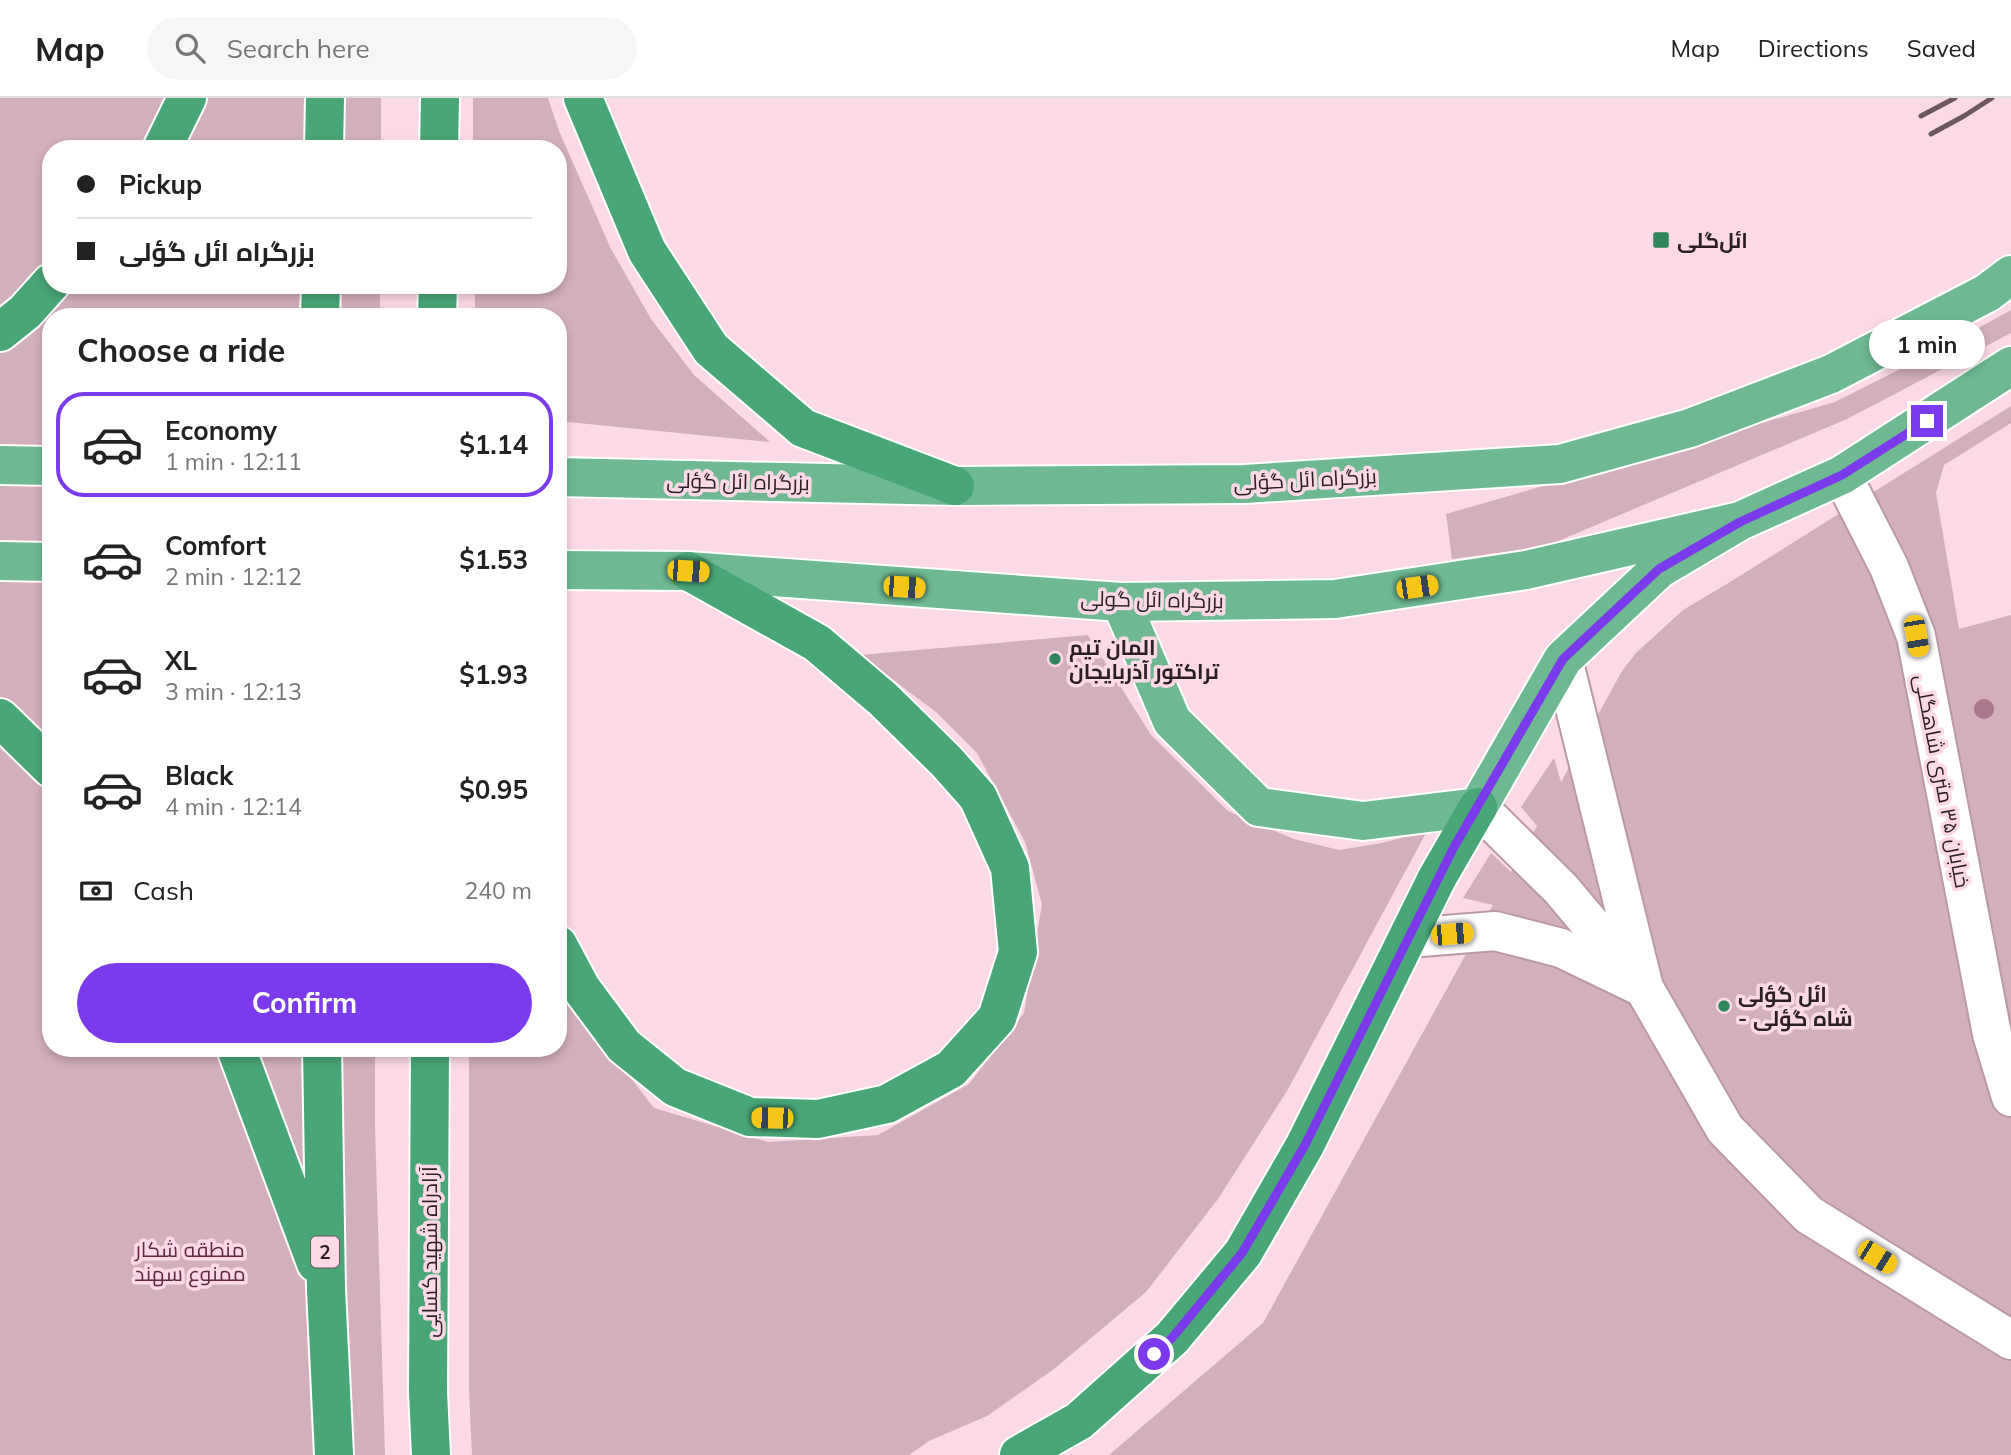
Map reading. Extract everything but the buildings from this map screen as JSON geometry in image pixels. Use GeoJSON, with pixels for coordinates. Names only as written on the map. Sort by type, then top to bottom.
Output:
{"type":"FeatureCollection","features":[{"type":"Feature","properties":{"kind":"highway"},"geometry":{"type":"LineString","coordinates":[[166,140],[187,98]]}},
{"type":"Feature","properties":{"kind":"highway"},"geometry":{"type":"LineString","coordinates":[[324,140],[325,98]]}},
{"type":"Feature","properties":{"kind":"highway"},"geometry":{"type":"LineString","coordinates":[[439,140],[440,98]]}},
{"type":"Feature","properties":{"kind":"highway"},"geometry":{"type":"LineString","coordinates":[[583,98],[647,251],[711,349],[803,428],[955,486]]}},
{"type":"Feature","properties":{"kind":"highway","name":"بزرگراه ائل گؤلی"},"geometry":{"type":"LineString","coordinates":[[567,477],[955,486],[1245,484],[1560,464],[1689,428],[1831,374],[1987,293],[2011,275]]}},
{"type":"Feature","properties":{"kind":"highway"},"geometry":{"type":"LineString","coordinates":[[0,332],[25,312],[42,293]]}},
{"type":"Feature","properties":{"kind":"highway"},"geometry":{"type":"LineString","coordinates":[[1019,1455],[1079,1421],[1172,1338],[1242,1253],[1305,1145],[1454,847],[1563,659],[1659,569],[1740,522],[1842,475],[2011,366]]}},
{"type":"Feature","properties":{"kind":"highway"},"geometry":{"type":"LineString","coordinates":[[0,465],[42,466]]}},
{"type":"Feature","properties":{"kind":"highway","name":"بزرگراه ائل گولی"},"geometry":{"type":"LineString","coordinates":[[567,570],[688,571],[1121,602],[1335,599],[1526,570],[1740,522]]}},
{"type":"Feature","properties":{"kind":"highway"},"geometry":{"type":"LineString","coordinates":[[0,561],[42,562]]}},
{"type":"Feature","properties":{"kind":"highway"},"geometry":{"type":"LineString","coordinates":[[567,961],[582,988],[624,1046],[675,1087],[750,1117],[818,1119],[887,1104],[951,1069],[997,1018],[1018,952],[1010,868],[978,797],[883,699],[817,643],[688,571]]}},
{"type":"Feature","properties":{"kind":"highway"},"geometry":{"type":"LineString","coordinates":[[1121,602],[1172,721],[1259,807],[1363,821],[1478,807]]}},
{"type":"Feature","properties":{"kind":"highway"},"geometry":{"type":"LineString","coordinates":[[0,718],[42,759]]}},
{"type":"Feature","properties":{"kind":"highway"},"geometry":{"type":"LineString","coordinates":[[239,1057],[326,1289]]}},
{"type":"Feature","properties":{"kind":"highway","name":"2"},"geometry":{"type":"LineString","coordinates":[[322,1057],[326,1289],[334,1455]]}},
{"type":"Feature","properties":{"kind":"highway","name":"آزادراه شهید کسایی"},"geometry":{"type":"LineString","coordinates":[[430,1057],[428,1392],[431,1455]]}},
{"type":"Feature","properties":{"kind":"street","name":"خیابان ۳۵ متری شاهگلی"},"geometry":{"type":"LineString","coordinates":[[1842,475],[1889,567],[1916,636],[1992,1034],[2011,1097]]}},
{"type":"Feature","properties":{"kind":"street"},"geometry":{"type":"LineString","coordinates":[[1563,659],[1644,988]]}},
{"type":"Feature","properties":{"kind":"street"},"geometry":{"type":"LineString","coordinates":[[1478,807],[1561,889],[1644,988],[1725,1129],[1809,1215],[2011,1340]]}},
{"type":"Feature","properties":{"kind":"street"},"geometry":{"type":"LineString","coordinates":[[1409,938],[1495,931],[1561,948],[1644,988]]}},
{"type":"Feature","properties":{"kind":"green space","name":"منطقه شکار ممنوع سهند"},"geometry":{"type":"Polygon","coordinates":[[[0,98],[381,98],[381,140],[42,140],[42,294],[380,294],[380,308],[42,308],[42,1057],[375,1057],[385,1455],[0,1455],[0,98]]]}},
{"type":"Feature","properties":{"kind":"green space"},"geometry":{"type":"Polygon","coordinates":[[[473,98],[548,98],[563,140],[473,140],[473,98]]]}},
{"type":"Feature","properties":{"kind":"green space"},"geometry":{"type":"Polygon","coordinates":[[[567,149],[611,249],[651,319],[694,375],[770,442],[567,422],[567,308],[475,308],[475,294],[567,294],[567,149]]]}},
{"type":"Feature","properties":{"kind":"green space"},"geometry":{"type":"Polygon","coordinates":[[[2011,310],[2011,333],[1847,419],[1544,547],[1452,559],[1446,514],[1835,402],[2011,310]]]}},
{"type":"Feature","properties":{"kind":"green space","name":"ائل گؤلی - شاه گؤلی"},"geometry":{"type":"Polygon","coordinates":[[[2011,406],[2011,423],[1944,465],[1936,493],[1959,629],[2011,615],[2011,1455],[1109,1455],[1263,1323],[1493,905],[1463,898],[1491,853],[1511,872],[1537,826],[1521,807],[1554,758],[1561,782],[1622,671],[1636,653],[1683,610],[2011,406]]]}},
{"type":"Feature","properties":{"kind":"green space"},"geometry":{"type":"Polygon","coordinates":[[[1088,635],[1151,735],[1228,811],[1294,839],[1339,850],[1382,843],[1427,831],[1287,1091],[1218,1199],[1146,1292],[1054,1369],[987,1416],[929,1441],[909,1455],[472,1455],[469,1391],[469,1057],[567,1057],[567,995],[654,1108],[768,1142],[878,1135],[969,1084],[1024,1013],[1042,904],[1025,842],[977,753],[936,712],[860,655],[1088,635]]]}},
{"type":"Feature","properties":{"kind":"railway"},"geometry":{"type":"LineString","coordinates":[[1921,116],[1955,98]]}},
{"type":"Feature","properties":{"kind":"railway"},"geometry":{"type":"LineString","coordinates":[[1931,134],[1992,98]]}},
{"type":"Feature","properties":{"kind":"place","name":"ائل‌گلی"},"geometry":{"type":"Point","coordinates":[1661,240]}},
{"type":"Feature","properties":{"kind":"place","name":"المان تیم تراکتور آذربایجان"},"geometry":{"type":"Point","coordinates":[1055,659]}},
{"type":"Feature","properties":{"kind":"place","name":"ائل گؤلی - شاه گؤلی"},"geometry":{"type":"Point","coordinates":[1724,1006]}},
{"type":"Feature","properties":{"kind":"route"},"geometry":{"type":"LineString","coordinates":[[1154,1354],[1172,1338],[1242,1253],[1305,1145],[1437,878],[1563,659],[1659,569],[1740,522],[1842,475],[1927,421]]}}]}
